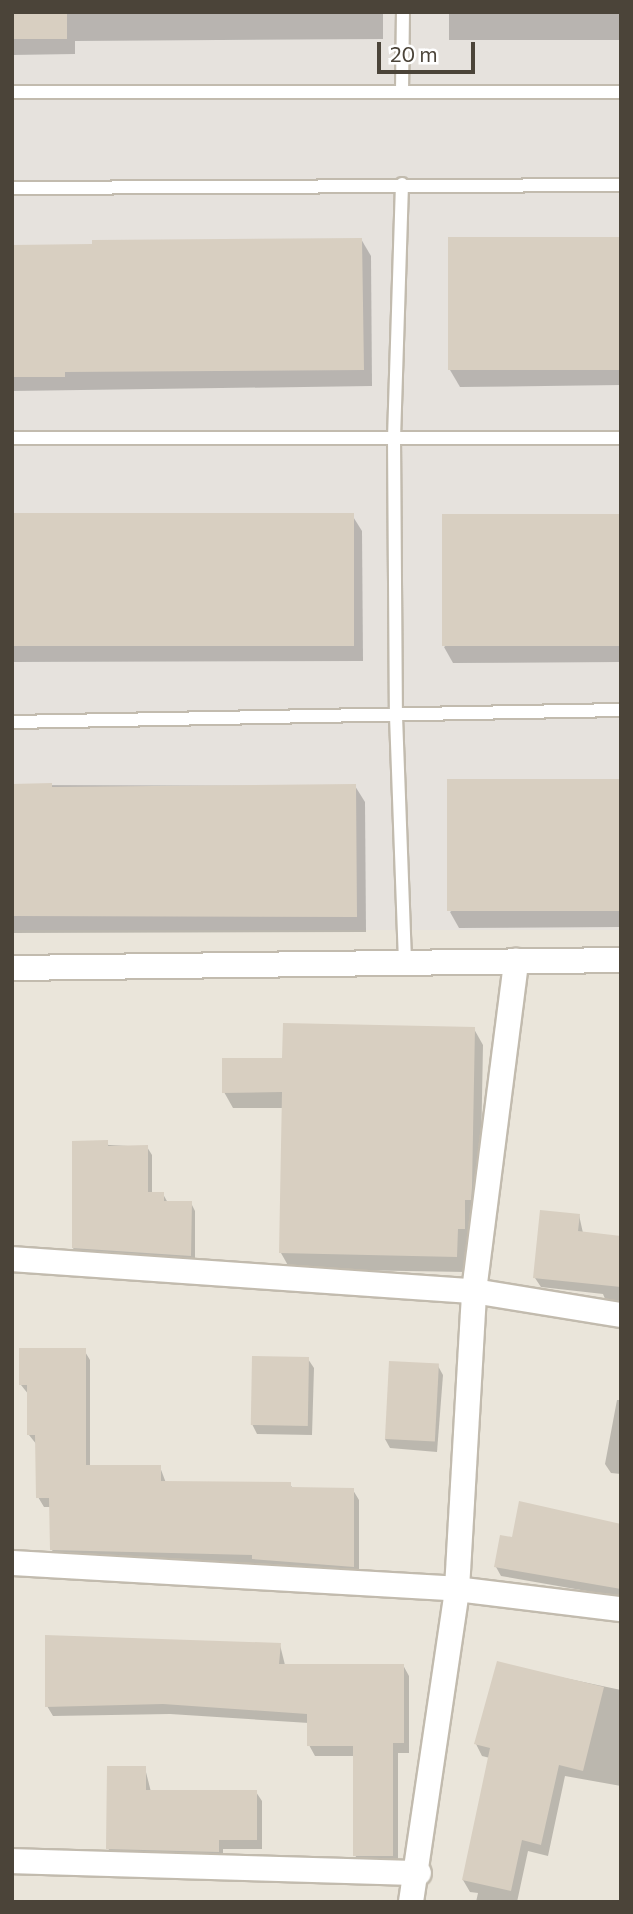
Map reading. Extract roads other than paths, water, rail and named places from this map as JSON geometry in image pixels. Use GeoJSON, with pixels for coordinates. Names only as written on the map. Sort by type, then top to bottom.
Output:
{"type":"FeatureCollection","features":[{"type":"Feature","properties":{"kind":"street"},"geometry":{"type":"LineString","coordinates":[[12,968],[621,960]]}},
{"type":"Feature","properties":{"kind":"street"},"geometry":{"type":"LineString","coordinates":[[411,1902],[419,1873],[457,1589],[474,1291],[516,961]]}},
{"type":"Feature","properties":{"kind":"street"},"geometry":{"type":"LineString","coordinates":[[12,1259],[474,1291],[621,1315]]}},
{"type":"Feature","properties":{"kind":"street"},"geometry":{"type":"LineString","coordinates":[[12,1563],[457,1589],[621,1608]]}},
{"type":"Feature","properties":{"kind":"street"},"geometry":{"type":"LineString","coordinates":[[12,1861],[419,1873]]}},
{"type":"Feature","properties":{"kind":"lane"},"geometry":{"type":"LineString","coordinates":[[402,92],[403,12]]}},
{"type":"Feature","properties":{"kind":"lane"},"geometry":{"type":"LineString","coordinates":[[12,92],[621,92]]}},
{"type":"Feature","properties":{"kind":"lane"},"geometry":{"type":"LineString","coordinates":[[401,184],[394,438],[396,716],[405,962]]}},
{"type":"Feature","properties":{"kind":"lane"},"geometry":{"type":"LineString","coordinates":[[12,188],[621,185]]}},
{"type":"Feature","properties":{"kind":"lane"},"geometry":{"type":"LineString","coordinates":[[12,438],[621,438]]}},
{"type":"Feature","properties":{"kind":"lane"},"geometry":{"type":"LineString","coordinates":[[12,722],[621,710]]}}]}
